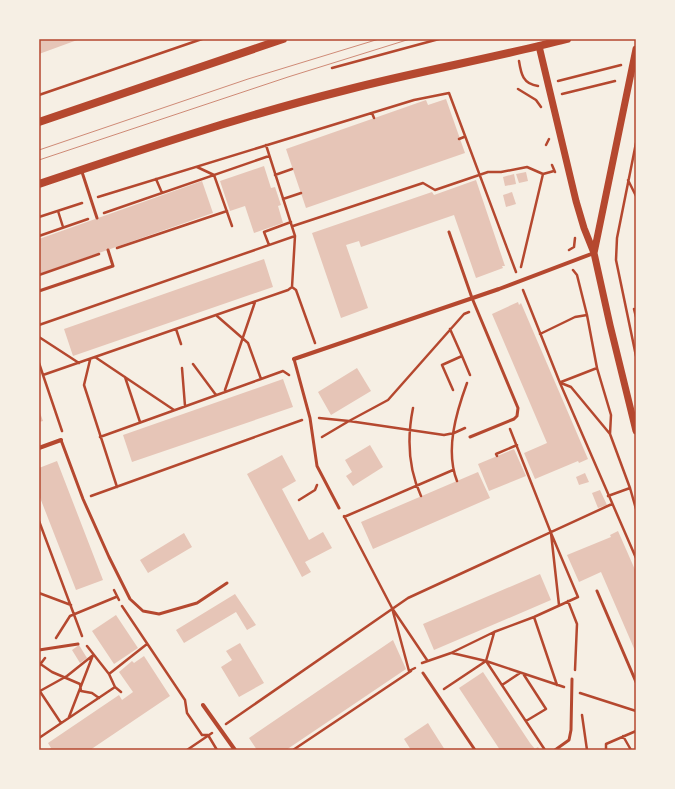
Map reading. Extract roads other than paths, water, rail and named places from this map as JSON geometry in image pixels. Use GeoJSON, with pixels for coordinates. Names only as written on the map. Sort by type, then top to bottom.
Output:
{"type":"FeatureCollection","features":[{"type":"Feature","properties":{"kind":"main road"},"geometry":{"type":"LineString","coordinates":[[39,122],[283,39]]}},
{"type":"Feature","properties":{"kind":"main road"},"geometry":{"type":"LineString","coordinates":[[39,184],[309,100],[538,43],[567,39]]}},
{"type":"Feature","properties":{"kind":"street"},"geometry":{"type":"LineString","coordinates":[[538,43],[576,201],[584,228],[594,253],[636,431]]}},
{"type":"Feature","properties":{"kind":"street"},"geometry":{"type":"LineString","coordinates":[[594,253],[636,49]]}},
{"type":"Feature","properties":{"kind":"street"},"geometry":{"type":"LineString","coordinates":[[294,359],[520,282],[594,253]]}},
{"type":"Feature","properties":{"kind":"street"},"geometry":{"type":"LineString","coordinates":[[39,448],[61,440]]}},
{"type":"Feature","properties":{"kind":"street"},"geometry":{"type":"LineString","coordinates":[[203,705],[235,750]]}},
{"type":"Feature","properties":{"kind":"lane"},"geometry":{"type":"LineString","coordinates":[[81,170],[97,217]]}},
{"type":"Feature","properties":{"kind":"lane"},"geometry":{"type":"LineString","coordinates":[[449,232],[476,309],[518,408],[517,416],[507,422],[470,437]]}},
{"type":"Feature","properties":{"kind":"lane"},"geometry":{"type":"LineString","coordinates":[[39,291],[113,266],[108,251]]}},
{"type":"Feature","properties":{"kind":"lane"},"geometry":{"type":"LineString","coordinates":[[294,359],[310,418],[317,466],[339,508]]}},
{"type":"Feature","properties":{"kind":"lane"},"geometry":{"type":"LineString","coordinates":[[61,440],[83,499],[130,599],[143,611],[159,614],[197,603],[227,583]]}},
{"type":"Feature","properties":{"kind":"lane"},"geometry":{"type":"LineString","coordinates":[[597,591],[636,682]]}},
{"type":"Feature","properties":{"kind":"lane"},"geometry":{"type":"LineString","coordinates":[[39,650],[78,644]]}},
{"type":"Feature","properties":{"kind":"lane"},"geometry":{"type":"LineString","coordinates":[[423,673],[476,750]]}},
{"type":"Feature","properties":{"kind":"lane"},"geometry":{"type":"LineString","coordinates":[[555,750],[569,740],[571,730],[572,679]]}},
{"type":"Feature","properties":{"kind":"tram line"},"geometry":{"type":"LineString","coordinates":[[39,150],[248,79],[379,39]]}},
{"type":"Feature","properties":{"kind":"tram line"},"geometry":{"type":"LineString","coordinates":[[39,160],[288,77],[410,39]]}}]}
